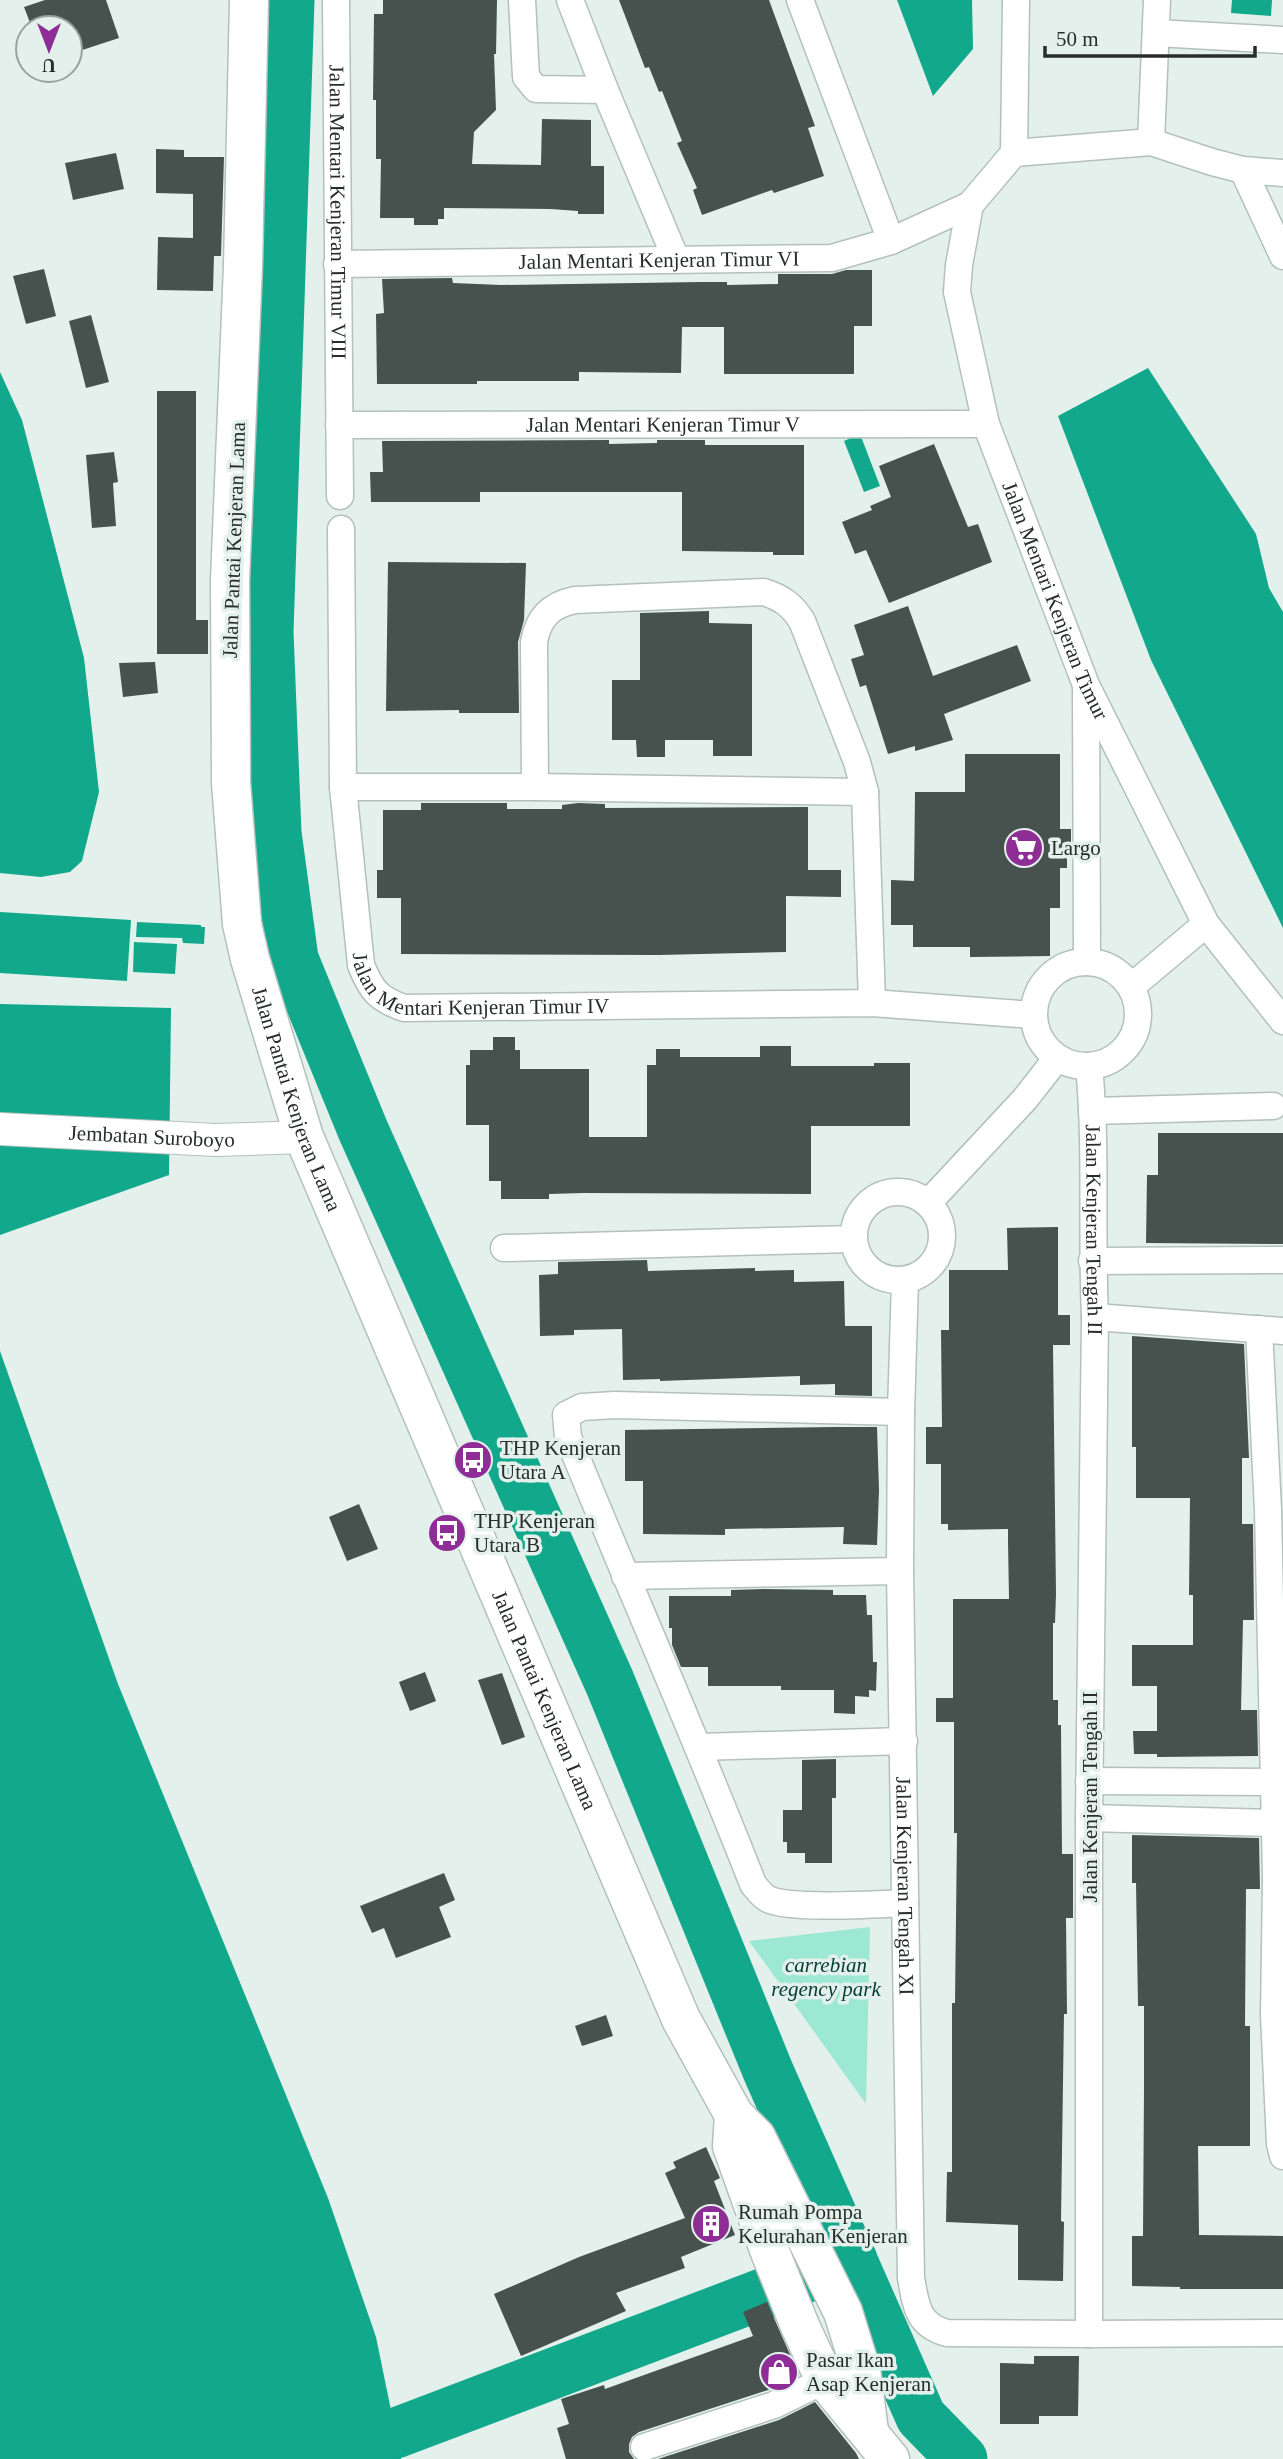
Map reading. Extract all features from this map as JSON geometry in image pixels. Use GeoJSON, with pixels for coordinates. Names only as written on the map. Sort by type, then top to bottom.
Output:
{"type":"FeatureCollection","features":[{"type":"Feature","properties":{"kind":"main road","name":"Jalan Pantai Kenjeran Lama"},"geometry":{"type":"LineString","coordinates":[[249,0],[243,265],[230,580],[231,783],[243,924],[250,959],[303,1137],[681,2019],[734,2115],[756,2137],[843,2312],[861,2370],[879,2445]]}},
{"type":"Feature","properties":{"kind":"main road","name":"Jalan Pantai Kenjeran Lama"},"geometry":{"type":"LineString","coordinates":[[734,2115],[732,2147],[800,2326],[825,2380],[879,2445]]}},
{"type":"Feature","properties":{"kind":"street","name":"Jalan Mentari Kenjeran Timur VIII"},"geometry":{"type":"LineString","coordinates":[[336,0],[339,425]]}},
{"type":"Feature","properties":{"kind":"street"},"geometry":{"type":"LineString","coordinates":[[522,0],[526,77],[530,84],[536,89],[605,90]]}},
{"type":"Feature","properties":{"kind":"street"},"geometry":{"type":"LineString","coordinates":[[570,0],[676,259]]}},
{"type":"Feature","properties":{"kind":"street"},"geometry":{"type":"LineString","coordinates":[[800,0],[891,241]]}},
{"type":"Feature","properties":{"kind":"street"},"geometry":{"type":"LineString","coordinates":[[1016,0],[1014,153],[1152,142],[1213,163],[1243,170],[1283,173]]}},
{"type":"Feature","properties":{"kind":"street"},"geometry":{"type":"LineString","coordinates":[[1152,142],[1157,0]]}},
{"type":"Feature","properties":{"kind":"street"},"geometry":{"type":"LineString","coordinates":[[1156,33],[1283,40]]}},
{"type":"Feature","properties":{"kind":"street","name":"Jalan Mentari Kenjeran Timur"},"geometry":{"type":"LineString","coordinates":[[1014,153],[970,205],[962,242],[957,292],[986,424],[1086,685],[1206,924],[1283,1021]]}},
{"type":"Feature","properties":{"kind":"street"},"geometry":{"type":"LineString","coordinates":[[1243,170],[1283,256]]}},
{"type":"Feature","properties":{"kind":"street","name":"Jalan Mentari Kenjeran Timur VI"},"geometry":{"type":"LineString","coordinates":[[337,264],[832,258],[891,241],[970,205]]}},
{"type":"Feature","properties":{"kind":"street","name":"Jalan Mentari Kenjeran Timur V"},"geometry":{"type":"LineString","coordinates":[[339,425],[986,424]]}},
{"type":"Feature","properties":{"kind":"street"},"geometry":{"type":"LineString","coordinates":[[339,425],[340,496]]}},
{"type":"Feature","properties":{"kind":"street","name":"Jalan Mentari Kenjeran Timur IV"},"geometry":{"type":"LineString","coordinates":[[341,529],[343,787],[361,965],[370,987],[387,1002],[404,1008],[872,1003],[1033,1015]]}},
{"type":"Feature","properties":{"kind":"street"},"geometry":{"type":"LineString","coordinates":[[535,787],[534,642],[536,630],[552,608],[575,600],[764,592],[779,597],[792,607],[802,621],[857,762],[865,792],[872,1003]]}},
{"type":"Feature","properties":{"kind":"street"},"geometry":{"type":"LineString","coordinates":[[1086,685],[1087,962]]}},
{"type":"Feature","properties":{"kind":"street"},"geometry":{"type":"LineString","coordinates":[[343,787],[865,792]]}},
{"type":"Feature","properties":{"kind":"street"},"geometry":{"type":"LineString","coordinates":[[1131,988],[1206,924]]}},
{"type":"Feature","properties":{"kind":"street"},"geometry":{"type":"LineString","coordinates":[[1087,962],[1104,965],[1119,974],[1131,988],[1138,1004],[1138,1022],[1132,1039],[1121,1053],[1106,1063],[1088,1066],[1057,1058],[1044,1046],[1036,1031],[1033,1015],[1035,999],[1043,983],[1070,964],[1087,962]]}},
{"type":"Feature","properties":{"kind":"street"},"geometry":{"type":"LineString","coordinates":[[928,1203],[1025,1099],[1057,1058]]}},
{"type":"Feature","properties":{"kind":"street","name":"Jalan Kenjeran Tengah II"},"geometry":{"type":"LineString","coordinates":[[1088,1066],[1092,1111],[1092,1261],[1096,1317],[1089,1782],[1088,2334]]}},
{"type":"Feature","properties":{"kind":"street"},"geometry":{"type":"LineString","coordinates":[[1092,1111],[1273,1106]]}},
{"type":"Feature","properties":{"kind":"street","name":"Jembatan Suroboyo"},"geometry":{"type":"LineString","coordinates":[[0,1129],[216,1140],[303,1137]]}},
{"type":"Feature","properties":{"kind":"street"},"geometry":{"type":"LineString","coordinates":[[901,1192],[915,1195],[928,1203],[937,1214],[942,1227],[938,1256],[930,1267],[918,1276],[905,1280],[890,1280],[876,1275],[857,1253],[854,1238],[862,1211],[873,1200],[886,1194],[901,1192]]}},
{"type":"Feature","properties":{"kind":"street"},"geometry":{"type":"LineString","coordinates":[[504,1248],[854,1238]]}},
{"type":"Feature","properties":{"kind":"street"},"geometry":{"type":"LineString","coordinates":[[1092,1261],[1283,1260]]}},
{"type":"Feature","properties":{"kind":"street","name":"Jalan Kenjeran Tengah XI"},"geometry":{"type":"LineString","coordinates":[[905,1280],[900,1571],[911,2278],[918,2311],[932,2329],[947,2333],[1088,2334]]}},
{"type":"Feature","properties":{"kind":"street"},"geometry":{"type":"LineString","coordinates":[[1096,1317],[1271,1330],[1278,1718],[1275,1823],[1280,1878],[1278,2015],[1280,2144],[1283,2156]]}},
{"type":"Feature","properties":{"kind":"street"},"geometry":{"type":"LineString","coordinates":[[901,1412],[615,1405],[582,1407],[566,1415],[568,1437],[699,1747],[753,1884],[769,1900],[782,1902],[824,1905],[905,1903]]}},
{"type":"Feature","properties":{"kind":"street"},"geometry":{"type":"LineString","coordinates":[[625,1576],[900,1571]]}},
{"type":"Feature","properties":{"kind":"street"},"geometry":{"type":"LineString","coordinates":[[699,1747],[904,1741]]}},
{"type":"Feature","properties":{"kind":"street"},"geometry":{"type":"LineString","coordinates":[[1089,1782],[1275,1782]]}},
{"type":"Feature","properties":{"kind":"street"},"geometry":{"type":"LineString","coordinates":[[1089,1818],[1275,1823]]}},
{"type":"Feature","properties":{"kind":"street"},"geometry":{"type":"LineString","coordinates":[[1088,2334],[1283,2333]]}},
{"type":"Feature","properties":{"kind":"street"},"geometry":{"type":"LineString","coordinates":[[644,2447],[774,2405],[825,2380]]}},
{"type":"Feature","properties":{"kind":"green space","name":"carrebian regency park"},"geometry":{"type":"Polygon","coordinates":[[[870,1927],[866,2104],[749,1941],[870,1927]]]}},
{"type":"Feature","properties":{"kind":"shaded area"},"geometry":{"type":"Polygon","coordinates":[[[897,0],[972,0],[973,49],[933,96],[897,0]]]}},
{"type":"Feature","properties":{"kind":"shaded area"},"geometry":{"type":"Polygon","coordinates":[[[1232,0],[1272,0],[1271,16],[1231,13],[1232,0]]]}},
{"type":"Feature","properties":{"kind":"shaded area"},"geometry":{"type":"Polygon","coordinates":[[[1148,368],[1256,534],[1269,588],[1283,612],[1283,928],[1151,660],[1058,416],[1148,368]]]}},
{"type":"Feature","properties":{"kind":"shaded area"},"geometry":{"type":"Polygon","coordinates":[[[0,372],[22,420],[84,658],[99,792],[82,861],[70,872],[41,877],[0,873],[0,372]]]}},
{"type":"Feature","properties":{"kind":"shaded area"},"geometry":{"type":"Polygon","coordinates":[[[860,434],[880,486],[864,492],[844,441],[860,434]]]}},
{"type":"Feature","properties":{"kind":"shaded area"},"geometry":{"type":"Polygon","coordinates":[[[0,912],[131,920],[127,981],[0,973],[0,912]]]}},
{"type":"Feature","properties":{"kind":"shaded area"},"geometry":{"type":"Polygon","coordinates":[[[137,922],[201,925],[205,927],[204,944],[183,943],[182,938],[136,937],[137,922]]]}},
{"type":"Feature","properties":{"kind":"shaded area"},"geometry":{"type":"Polygon","coordinates":[[[134,942],[177,944],[175,974],[133,972],[134,942]]]}},
{"type":"Feature","properties":{"kind":"shaded area"},"geometry":{"type":"Polygon","coordinates":[[[0,1004],[171,1008],[169,1175],[0,1235],[0,1004]]]}},
{"type":"Feature","properties":{"kind":"shaded area"},"geometry":{"type":"Polygon","coordinates":[[[0,1351],[118,1684],[328,2198],[376,2337],[401,2459],[0,2459],[0,1351]]]}},
{"type":"Feature","properties":{"kind":"building"},"geometry":{"type":"Polygon","coordinates":[[[45,0],[106,0],[119,38],[84,49],[84,14],[27,14],[24,7],[45,0]]]}},
{"type":"Feature","properties":{"kind":"building"},"geometry":{"type":"Polygon","coordinates":[[[383,0],[497,0],[494,54],[496,110],[474,132],[472,164],[541,165],[542,119],[591,120],[591,166],[604,166],[604,214],[578,214],[578,211],[551,209],[444,208],[444,219],[438,219],[438,225],[414,225],[414,218],[380,218],[381,159],[376,159],[376,100],[373,100],[374,14],[383,14],[383,0]]]}},
{"type":"Feature","properties":{"kind":"building"},"geometry":{"type":"Polygon","coordinates":[[[619,0],[769,0],[815,126],[808,128],[824,176],[774,193],[772,190],[702,215],[693,190],[697,188],[677,143],[682,141],[662,91],[659,92],[649,67],[645,68],[619,0]]]}},
{"type":"Feature","properties":{"kind":"building"},"geometry":{"type":"Polygon","coordinates":[[[156,149],[184,150],[184,157],[224,157],[221,256],[214,256],[213,291],[157,290],[158,237],[193,238],[193,194],[156,193],[156,149]]]}},
{"type":"Feature","properties":{"kind":"building"},"geometry":{"type":"Polygon","coordinates":[[[116,153],[124,189],[73,200],[65,163],[116,153]]]}},
{"type":"Feature","properties":{"kind":"building"},"geometry":{"type":"Polygon","coordinates":[[[44,269],[56,316],[26,324],[13,276],[44,269]]]}},
{"type":"Feature","properties":{"kind":"building"},"geometry":{"type":"Polygon","coordinates":[[[846,270],[872,270],[872,326],[854,326],[854,374],[724,374],[724,327],[682,327],[681,373],[579,372],[579,381],[377,384],[376,314],[384,313],[382,279],[452,278],[453,283],[501,285],[727,282],[727,285],[778,284],[778,274],[832,274],[846,270]]]}},
{"type":"Feature","properties":{"kind":"building"},"geometry":{"type":"Polygon","coordinates":[[[91,315],[109,382],[86,388],[69,321],[91,315]]]}},
{"type":"Feature","properties":{"kind":"building"},"geometry":{"type":"Polygon","coordinates":[[[157,391],[196,391],[196,620],[208,620],[208,654],[157,654],[157,391]]]}},
{"type":"Feature","properties":{"kind":"building"},"geometry":{"type":"Polygon","coordinates":[[[609,440],[609,444],[705,440],[705,445],[804,445],[804,555],[682,551],[682,492],[480,492],[480,502],[371,502],[370,472],[383,472],[382,441],[609,440]]]}},
{"type":"Feature","properties":{"kind":"building"},"geometry":{"type":"Polygon","coordinates":[[[934,444],[968,527],[978,524],[992,562],[889,603],[866,550],[855,554],[842,522],[872,510],[870,506],[891,497],[879,466],[934,444]]]}},
{"type":"Feature","properties":{"kind":"building"},"geometry":{"type":"Polygon","coordinates":[[[114,452],[118,482],[113,483],[116,526],[92,528],[86,455],[114,452]]]}},
{"type":"Feature","properties":{"kind":"building"},"geometry":{"type":"Polygon","coordinates":[[[388,562],[526,563],[524,620],[518,642],[519,713],[386,711],[388,562]]]}},
{"type":"Feature","properties":{"kind":"building"},"geometry":{"type":"Polygon","coordinates":[[[908,606],[933,676],[1017,645],[1031,681],[944,714],[953,740],[915,751],[915,746],[888,754],[866,685],[860,687],[851,659],[864,655],[854,625],[908,606]]]}},
{"type":"Feature","properties":{"kind":"building"},"geometry":{"type":"Polygon","coordinates":[[[709,611],[709,623],[752,624],[752,756],[713,756],[713,740],[665,740],[665,757],[637,757],[636,740],[612,740],[612,680],[640,680],[640,613],[709,611]]]}},
{"type":"Feature","properties":{"kind":"building"},"geometry":{"type":"Polygon","coordinates":[[[155,662],[158,693],[123,697],[119,663],[155,662]]]}},
{"type":"Feature","properties":{"kind":"building"},"geometry":{"type":"Polygon","coordinates":[[[965,754],[1060,754],[1060,829],[1071,829],[1071,851],[1067,851],[1067,868],[1060,868],[1060,908],[1050,908],[1050,956],[970,957],[970,947],[913,947],[913,925],[891,925],[891,880],[914,881],[915,792],[965,792],[965,754]]]}},
{"type":"Feature","properties":{"kind":"building"},"geometry":{"type":"Polygon","coordinates":[[[421,803],[507,803],[507,809],[562,809],[562,805],[578,803],[605,804],[605,808],[808,807],[808,870],[841,870],[841,897],[786,896],[786,952],[659,955],[401,954],[401,898],[377,898],[377,870],[383,870],[383,810],[421,810],[421,803]]]}},
{"type":"Feature","properties":{"kind":"building"},"geometry":{"type":"Polygon","coordinates":[[[493,1037],[515,1037],[515,1050],[520,1050],[520,1069],[589,1069],[589,1137],[647,1137],[647,1065],[656,1065],[656,1049],[680,1049],[680,1057],[760,1057],[760,1046],[791,1046],[791,1066],[910,1063],[910,1126],[811,1126],[811,1194],[583,1193],[549,1194],[549,1199],[501,1199],[501,1181],[489,1181],[489,1125],[466,1125],[466,1065],[470,1065],[470,1050],[493,1050],[493,1037]]]}},
{"type":"Feature","properties":{"kind":"building"},"geometry":{"type":"Polygon","coordinates":[[[1158,1133],[1283,1133],[1283,1244],[1146,1243],[1147,1175],[1158,1175],[1158,1133]]]}},
{"type":"Feature","properties":{"kind":"building"},"geometry":{"type":"Polygon","coordinates":[[[1058,1227],[1058,1315],[1070,1315],[1070,1345],[1053,1345],[1056,1594],[1053,1623],[1053,1700],[1058,1700],[1058,1725],[1061,1725],[1062,1854],[1073,1854],[1073,1918],[1066,1918],[1067,2014],[1064,2014],[1061,2221],[1064,2222],[1063,2281],[1018,2280],[1018,2225],[946,2222],[947,2172],[952,2172],[952,2003],[955,2003],[957,1833],[954,1833],[954,1722],[936,1722],[936,1698],[953,1698],[953,1599],[1009,1599],[1008,1529],[948,1530],[948,1524],[941,1524],[941,1464],[926,1464],[926,1427],[942,1427],[941,1330],[949,1330],[949,1270],[1008,1270],[1007,1228],[1058,1227]]]}},
{"type":"Feature","properties":{"kind":"building"},"geometry":{"type":"Polygon","coordinates":[[[647,1260],[648,1271],[755,1268],[755,1271],[794,1270],[794,1282],[844,1281],[845,1326],[872,1326],[872,1396],[835,1395],[835,1384],[800,1385],[800,1376],[623,1380],[622,1329],[574,1330],[574,1335],[540,1336],[539,1275],[558,1274],[558,1262],[647,1260]]]}},
{"type":"Feature","properties":{"kind":"building"},"geometry":{"type":"Polygon","coordinates":[[[1132,1336],[1244,1344],[1249,1458],[1242,1458],[1242,1524],[1253,1524],[1254,1620],[1243,1620],[1241,1710],[1257,1710],[1258,1756],[1157,1757],[1157,1754],[1134,1754],[1133,1731],[1157,1731],[1157,1686],[1132,1686],[1132,1645],[1193,1645],[1193,1595],[1189,1595],[1190,1498],[1136,1498],[1136,1447],[1132,1447],[1132,1336]]]}},
{"type":"Feature","properties":{"kind":"building"},"geometry":{"type":"Polygon","coordinates":[[[877,1427],[877,1545],[843,1544],[844,1527],[725,1529],[725,1535],[643,1534],[643,1481],[625,1481],[625,1430],[877,1427]]]}},
{"type":"Feature","properties":{"kind":"building"},"geometry":{"type":"Polygon","coordinates":[[[359,1504],[378,1549],[347,1561],[329,1517],[359,1504]]]}},
{"type":"Feature","properties":{"kind":"building"},"geometry":{"type":"Polygon","coordinates":[[[731,1590],[833,1590],[833,1595],[866,1595],[867,1615],[872,1615],[873,1662],[877,1662],[876,1691],[869,1690],[869,1697],[855,1696],[855,1714],[834,1713],[834,1690],[781,1690],[781,1686],[708,1686],[708,1667],[681,1667],[672,1645],[672,1628],[669,1628],[669,1596],[731,1596],[731,1590]]]}},
{"type":"Feature","properties":{"kind":"building"},"geometry":{"type":"Polygon","coordinates":[[[425,1672],[436,1701],[410,1711],[399,1682],[425,1672]]]}},
{"type":"Feature","properties":{"kind":"building"},"geometry":{"type":"Polygon","coordinates":[[[502,1673],[525,1737],[502,1745],[478,1680],[502,1673]]]}},
{"type":"Feature","properties":{"kind":"building"},"geometry":{"type":"Polygon","coordinates":[[[836,1759],[836,1798],[832,1798],[832,1863],[805,1863],[805,1853],[787,1853],[787,1842],[783,1842],[783,1810],[802,1810],[802,1760],[836,1759]]]}},
{"type":"Feature","properties":{"kind":"building"},"geometry":{"type":"Polygon","coordinates":[[[1132,1835],[1259,1838],[1260,1889],[1246,1889],[1245,2026],[1250,2026],[1250,2146],[1198,2146],[1199,2235],[1283,2236],[1283,2289],[1132,2286],[1132,2236],[1143,2236],[1144,2006],[1138,2006],[1136,1883],[1132,1883],[1132,1835]]]}},
{"type":"Feature","properties":{"kind":"building"},"geometry":{"type":"Polygon","coordinates":[[[444,1873],[455,1900],[439,1907],[451,1937],[396,1958],[384,1928],[372,1933],[360,1906],[444,1873]]]}},
{"type":"Feature","properties":{"kind":"building"},"geometry":{"type":"Polygon","coordinates":[[[606,2015],[613,2036],[582,2046],[575,2026],[606,2015]]]}},
{"type":"Feature","properties":{"kind":"building"},"geometry":{"type":"Polygon","coordinates":[[[706,2147],[720,2178],[714,2181],[735,2235],[681,2257],[685,2268],[616,2293],[626,2311],[521,2356],[494,2294],[579,2257],[685,2218],[665,2173],[676,2168],[673,2162],[706,2147]]]}},
{"type":"Feature","properties":{"kind":"building"},"geometry":{"type":"Polygon","coordinates":[[[767,2302],[799,2375],[768,2390],[639,2432],[632,2437],[629,2444],[629,2452],[634,2459],[566,2459],[557,2428],[569,2424],[561,2399],[604,2385],[605,2389],[753,2336],[743,2312],[767,2302]]]}},
{"type":"Feature","properties":{"kind":"building"},"geometry":{"type":"Polygon","coordinates":[[[1034,2356],[1079,2356],[1078,2416],[1039,2416],[1039,2424],[1000,2424],[1000,2363],[1034,2364],[1034,2356]]]}},
{"type":"Feature","properties":{"kind":"building"},"geometry":{"type":"Polygon","coordinates":[[[815,2402],[859,2459],[658,2459],[779,2420],[815,2402]]]}},
{"type":"Feature","properties":{"kind":"waterway"},"geometry":{"type":"LineString","coordinates":[[289,0],[268,632],[276,833],[293,959],[363,1130],[610,1683],[768,2071],[921,2417],[962,2459]]}},
{"type":"Feature","properties":{"kind":"waterway"},"geometry":{"type":"LineString","coordinates":[[396,2433],[852,2260]]}},
{"type":"Feature","properties":{"kind":"place","name":"Largo"},"geometry":{"type":"Point","coordinates":[1024,848]}},
{"type":"Feature","properties":{"kind":"place","name":"THP Kenjeran Utara A"},"geometry":{"type":"Point","coordinates":[473,1460]}},
{"type":"Feature","properties":{"kind":"place","name":"THP Kenjeran Utara B"},"geometry":{"type":"Point","coordinates":[447,1533]}},
{"type":"Feature","properties":{"kind":"place","name":"Rumah Pompa Kelurahan Kenjeran"},"geometry":{"type":"Point","coordinates":[711,2224]}},
{"type":"Feature","properties":{"kind":"place","name":"Pasar Ikan Asap Kenjeran"},"geometry":{"type":"Point","coordinates":[779,2372]}}]}
